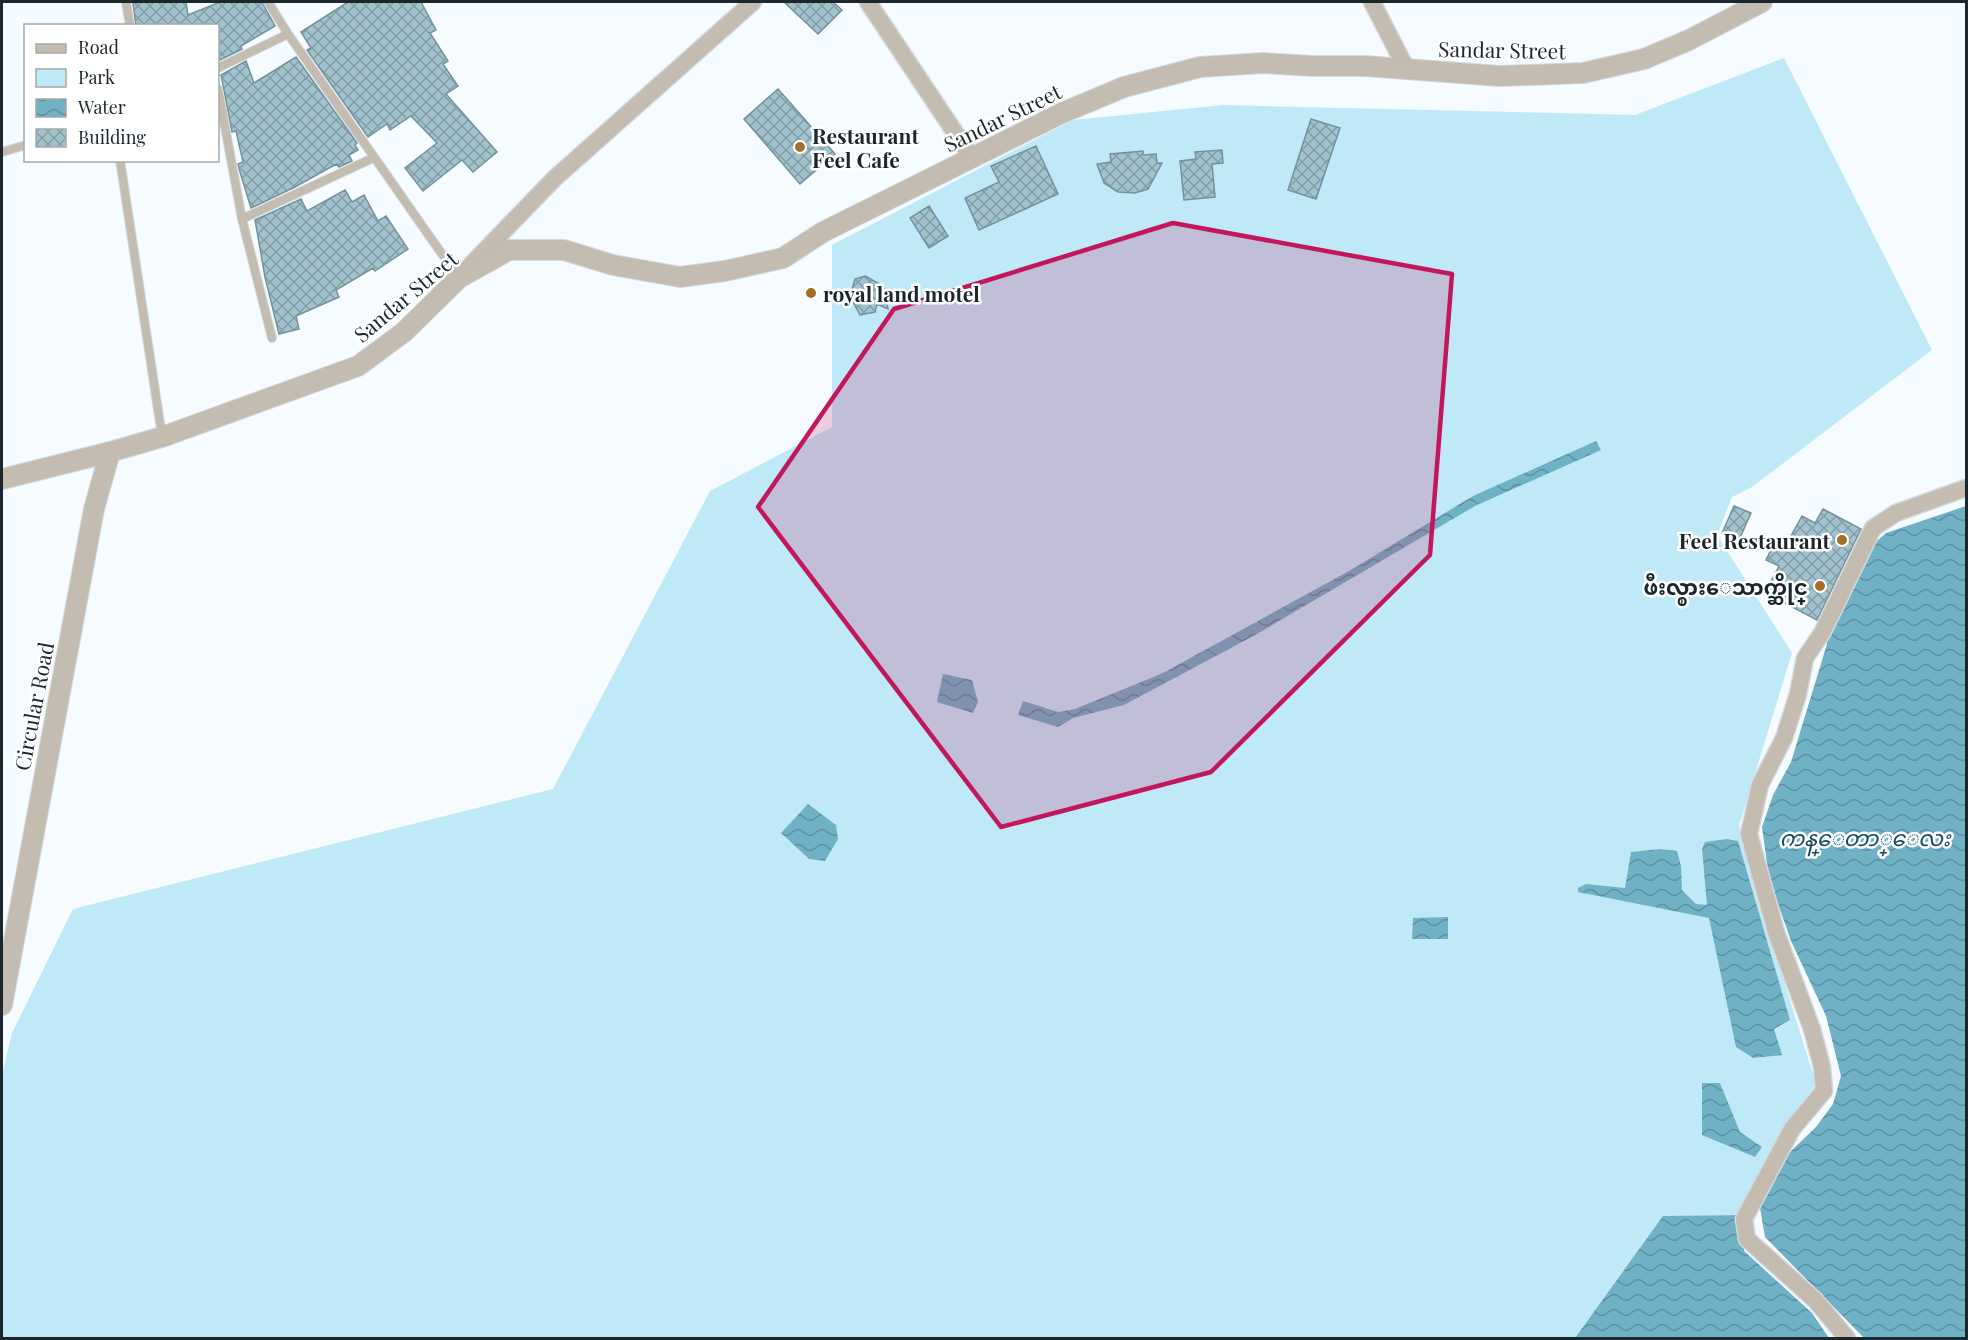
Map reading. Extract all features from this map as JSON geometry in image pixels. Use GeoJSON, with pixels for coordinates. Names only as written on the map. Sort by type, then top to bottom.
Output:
{"type":"FeatureCollection","features":[{"type":"Feature","properties":{"kind":"street"},"geometry":{"type":"LineString","coordinates":[[459,278],[555,178],[753,2]]}},
{"type":"Feature","properties":{"kind":"street"},"geometry":{"type":"LineString","coordinates":[[868,2],[972,158]]}},
{"type":"Feature","properties":{"kind":"street"},"geometry":{"type":"LineString","coordinates":[[1372,2],[1407,70]]}},
{"type":"Feature","properties":{"kind":"street","name":"Sandar Street"},"geometry":{"type":"LineString","coordinates":[[2,478],[162,437],[358,366],[404,332],[459,278],[508,250],[564,250],[613,265],[680,277],[724,271],[783,258],[823,232],[1062,114],[1124,87],[1200,67],[1263,63],[1365,66],[1500,76],[1583,73],[1644,59],[1689,40],[1762,2]]}},
{"type":"Feature","properties":{"kind":"street","name":"Circular Road"},"geometry":{"type":"LineString","coordinates":[[2,1005],[94,509],[110,452]]}},
{"type":"Feature","properties":{"kind":"street"},"geometry":{"type":"LineString","coordinates":[[1847,1338],[1815,1300],[1748,1239],[1744,1219],[1792,1129],[1824,1091],[1822,1067],[1812,1029],[1776,932],[1749,834],[1760,785],[1784,738],[1798,694],[1805,658],[1822,633],[1873,528],[1896,513],[1966,488]]}},
{"type":"Feature","properties":{"kind":"lane"},"geometry":{"type":"LineString","coordinates":[[126,2],[130,24]]}},
{"type":"Feature","properties":{"kind":"lane"},"geometry":{"type":"LineString","coordinates":[[268,2],[373,158],[459,278]]}},
{"type":"Feature","properties":{"kind":"lane"},"geometry":{"type":"LineString","coordinates":[[219,68],[288,34]]}},
{"type":"Feature","properties":{"kind":"lane"},"geometry":{"type":"LineString","coordinates":[[219,93],[242,219],[273,338]]}},
{"type":"Feature","properties":{"kind":"lane"},"geometry":{"type":"LineString","coordinates":[[2,152],[24,146]]}},
{"type":"Feature","properties":{"kind":"lane"},"geometry":{"type":"LineString","coordinates":[[242,219],[373,158]]}},
{"type":"Feature","properties":{"kind":"lane"},"geometry":{"type":"LineString","coordinates":[[120,162],[162,437]]}},
{"type":"Feature","properties":{"kind":"highlighted area"},"geometry":{"type":"Polygon","coordinates":[[[1173,223],[1452,274],[1430,555],[1211,772],[1001,827],[758,507],[894,309],[1173,223]]]}},
{"type":"Feature","properties":{"kind":"green space"},"geometry":{"type":"Polygon","coordinates":[[[1784,58],[1932,350],[1752,487],[1732,497],[1717,535],[1792,653],[1739,826],[1817,1087],[1742,1215],[1663,1217],[1575,1338],[2,1338],[2,1075],[12,1033],[73,909],[553,789],[710,491],[832,427],[832,245],[1073,120],[1223,105],[1635,115],[1784,58]]]}},
{"type":"Feature","properties":{"kind":"water"},"geometry":{"type":"Polygon","coordinates":[[[1596,441],[1601,450],[1475,506],[1257,634],[1124,705],[1073,718],[1058,727],[1018,715],[1023,701],[1058,712],[1075,709],[1163,673],[1349,571],[1473,496],[1596,441]]]}},
{"type":"Feature","properties":{"kind":"water","name":"ကန္ေတာ္ေလး"},"geometry":{"type":"Polygon","coordinates":[[[1966,506],[1966,1338],[1864,1338],[1765,1237],[1760,1208],[1772,1181],[1790,1152],[1816,1127],[1833,1104],[1841,1076],[1826,1016],[1791,941],[1769,878],[1762,827],[1773,795],[1791,762],[1827,644],[1827,626],[1868,549],[1886,533],[1966,506]]]}},
{"type":"Feature","properties":{"kind":"water"},"geometry":{"type":"Polygon","coordinates":[[[943,674],[972,680],[978,702],[973,713],[937,702],[943,674]]]}},
{"type":"Feature","properties":{"kind":"water"},"geometry":{"type":"Polygon","coordinates":[[[808,804],[836,825],[838,839],[825,861],[809,859],[781,833],[808,804]]]}},
{"type":"Feature","properties":{"kind":"water"},"geometry":{"type":"Polygon","coordinates":[[[1727,839],[1738,841],[1790,1020],[1774,1029],[1782,1055],[1753,1058],[1736,1047],[1709,918],[1578,892],[1578,888],[1586,884],[1625,888],[1631,852],[1661,849],[1677,851],[1681,866],[1682,890],[1696,904],[1707,905],[1702,849],[1705,842],[1727,839]]]}},
{"type":"Feature","properties":{"kind":"water"},"geometry":{"type":"Polygon","coordinates":[[[1448,917],[1448,939],[1412,939],[1413,918],[1448,917]]]}},
{"type":"Feature","properties":{"kind":"water"},"geometry":{"type":"Polygon","coordinates":[[[1702,1083],[1720,1083],[1740,1132],[1762,1147],[1755,1157],[1702,1135],[1702,1083]]]}},
{"type":"Feature","properties":{"kind":"water"},"geometry":{"type":"Polygon","coordinates":[[[1742,1215],[1744,1251],[1812,1313],[1829,1338],[1575,1338],[1663,1216],[1742,1215]]]}},
{"type":"Feature","properties":{"kind":"building"},"geometry":{"type":"Polygon","coordinates":[[[186,2],[188,15],[220,2],[262,2],[275,26],[241,46],[242,49],[220,60],[219,24],[136,24],[133,3],[186,2]]]}},
{"type":"Feature","properties":{"kind":"building"},"geometry":{"type":"Polygon","coordinates":[[[348,2],[421,2],[436,30],[430,33],[448,61],[443,64],[458,86],[446,94],[497,152],[473,172],[462,160],[423,191],[405,168],[437,143],[411,116],[390,130],[387,124],[368,137],[307,50],[311,48],[301,32],[348,2]]]}},
{"type":"Feature","properties":{"kind":"building"},"geometry":{"type":"Polygon","coordinates":[[[784,2],[833,2],[842,10],[818,34],[784,2]]]}},
{"type":"Feature","properties":{"kind":"building"},"geometry":{"type":"Polygon","coordinates":[[[296,57],[357,143],[355,145],[358,150],[349,155],[352,161],[339,167],[337,164],[251,208],[238,164],[243,162],[236,131],[232,132],[221,75],[246,61],[254,83],[296,57]]]}},
{"type":"Feature","properties":{"kind":"building"},"geometry":{"type":"Polygon","coordinates":[[[778,89],[835,154],[800,184],[744,119],[778,89]]]}},
{"type":"Feature","properties":{"kind":"building"},"geometry":{"type":"Polygon","coordinates":[[[1311,119],[1340,128],[1316,199],[1288,190],[1311,119]]]}},
{"type":"Feature","properties":{"kind":"building"},"geometry":{"type":"Polygon","coordinates":[[[1036,146],[1058,194],[979,230],[965,198],[999,182],[991,166],[1036,146]]]}},
{"type":"Feature","properties":{"kind":"building"},"geometry":{"type":"Polygon","coordinates":[[[1222,150],[1223,163],[1212,164],[1215,197],[1184,200],[1180,161],[1196,159],[1195,152],[1222,150]]]}},
{"type":"Feature","properties":{"kind":"building"},"geometry":{"type":"Polygon","coordinates":[[[1143,151],[1143,155],[1156,154],[1157,163],[1162,163],[1148,189],[1135,193],[1118,192],[1104,183],[1097,164],[1111,162],[1110,154],[1143,151]]]}},
{"type":"Feature","properties":{"kind":"building"},"geometry":{"type":"Polygon","coordinates":[[[345,190],[352,202],[364,195],[378,221],[386,216],[408,249],[375,271],[373,268],[336,290],[339,297],[296,316],[299,329],[279,334],[265,277],[255,220],[301,199],[307,211],[345,190]]]}},
{"type":"Feature","properties":{"kind":"building"},"geometry":{"type":"Polygon","coordinates":[[[929,206],[948,236],[929,248],[910,218],[929,206]]]}},
{"type":"Feature","properties":{"kind":"building"},"geometry":{"type":"Polygon","coordinates":[[[865,276],[883,286],[888,309],[877,304],[875,312],[860,315],[850,296],[855,279],[865,276]]]}},
{"type":"Feature","properties":{"kind":"building"},"geometry":{"type":"Polygon","coordinates":[[[1734,506],[1751,513],[1739,540],[1722,533],[1734,506]]]}},
{"type":"Feature","properties":{"kind":"building"},"geometry":{"type":"Polygon","coordinates":[[[1823,509],[1861,529],[1817,620],[1765,593],[1779,566],[1766,560],[1777,538],[1787,543],[1802,516],[1815,523],[1823,509]]]}},
{"type":"Feature","properties":{"kind":"place","name":"Restaurant Feel Cafe"},"geometry":{"type":"Point","coordinates":[800,147]}},
{"type":"Feature","properties":{"kind":"place","name":"royal land motel"},"geometry":{"type":"Point","coordinates":[811,293]}},
{"type":"Feature","properties":{"kind":"place","name":"Feel Restaurant"},"geometry":{"type":"Point","coordinates":[1842,540]}},
{"type":"Feature","properties":{"kind":"place","name":"ဖီးလ္စားေသာက္ဆိုင္"},"geometry":{"type":"Point","coordinates":[1820,586]}}]}
